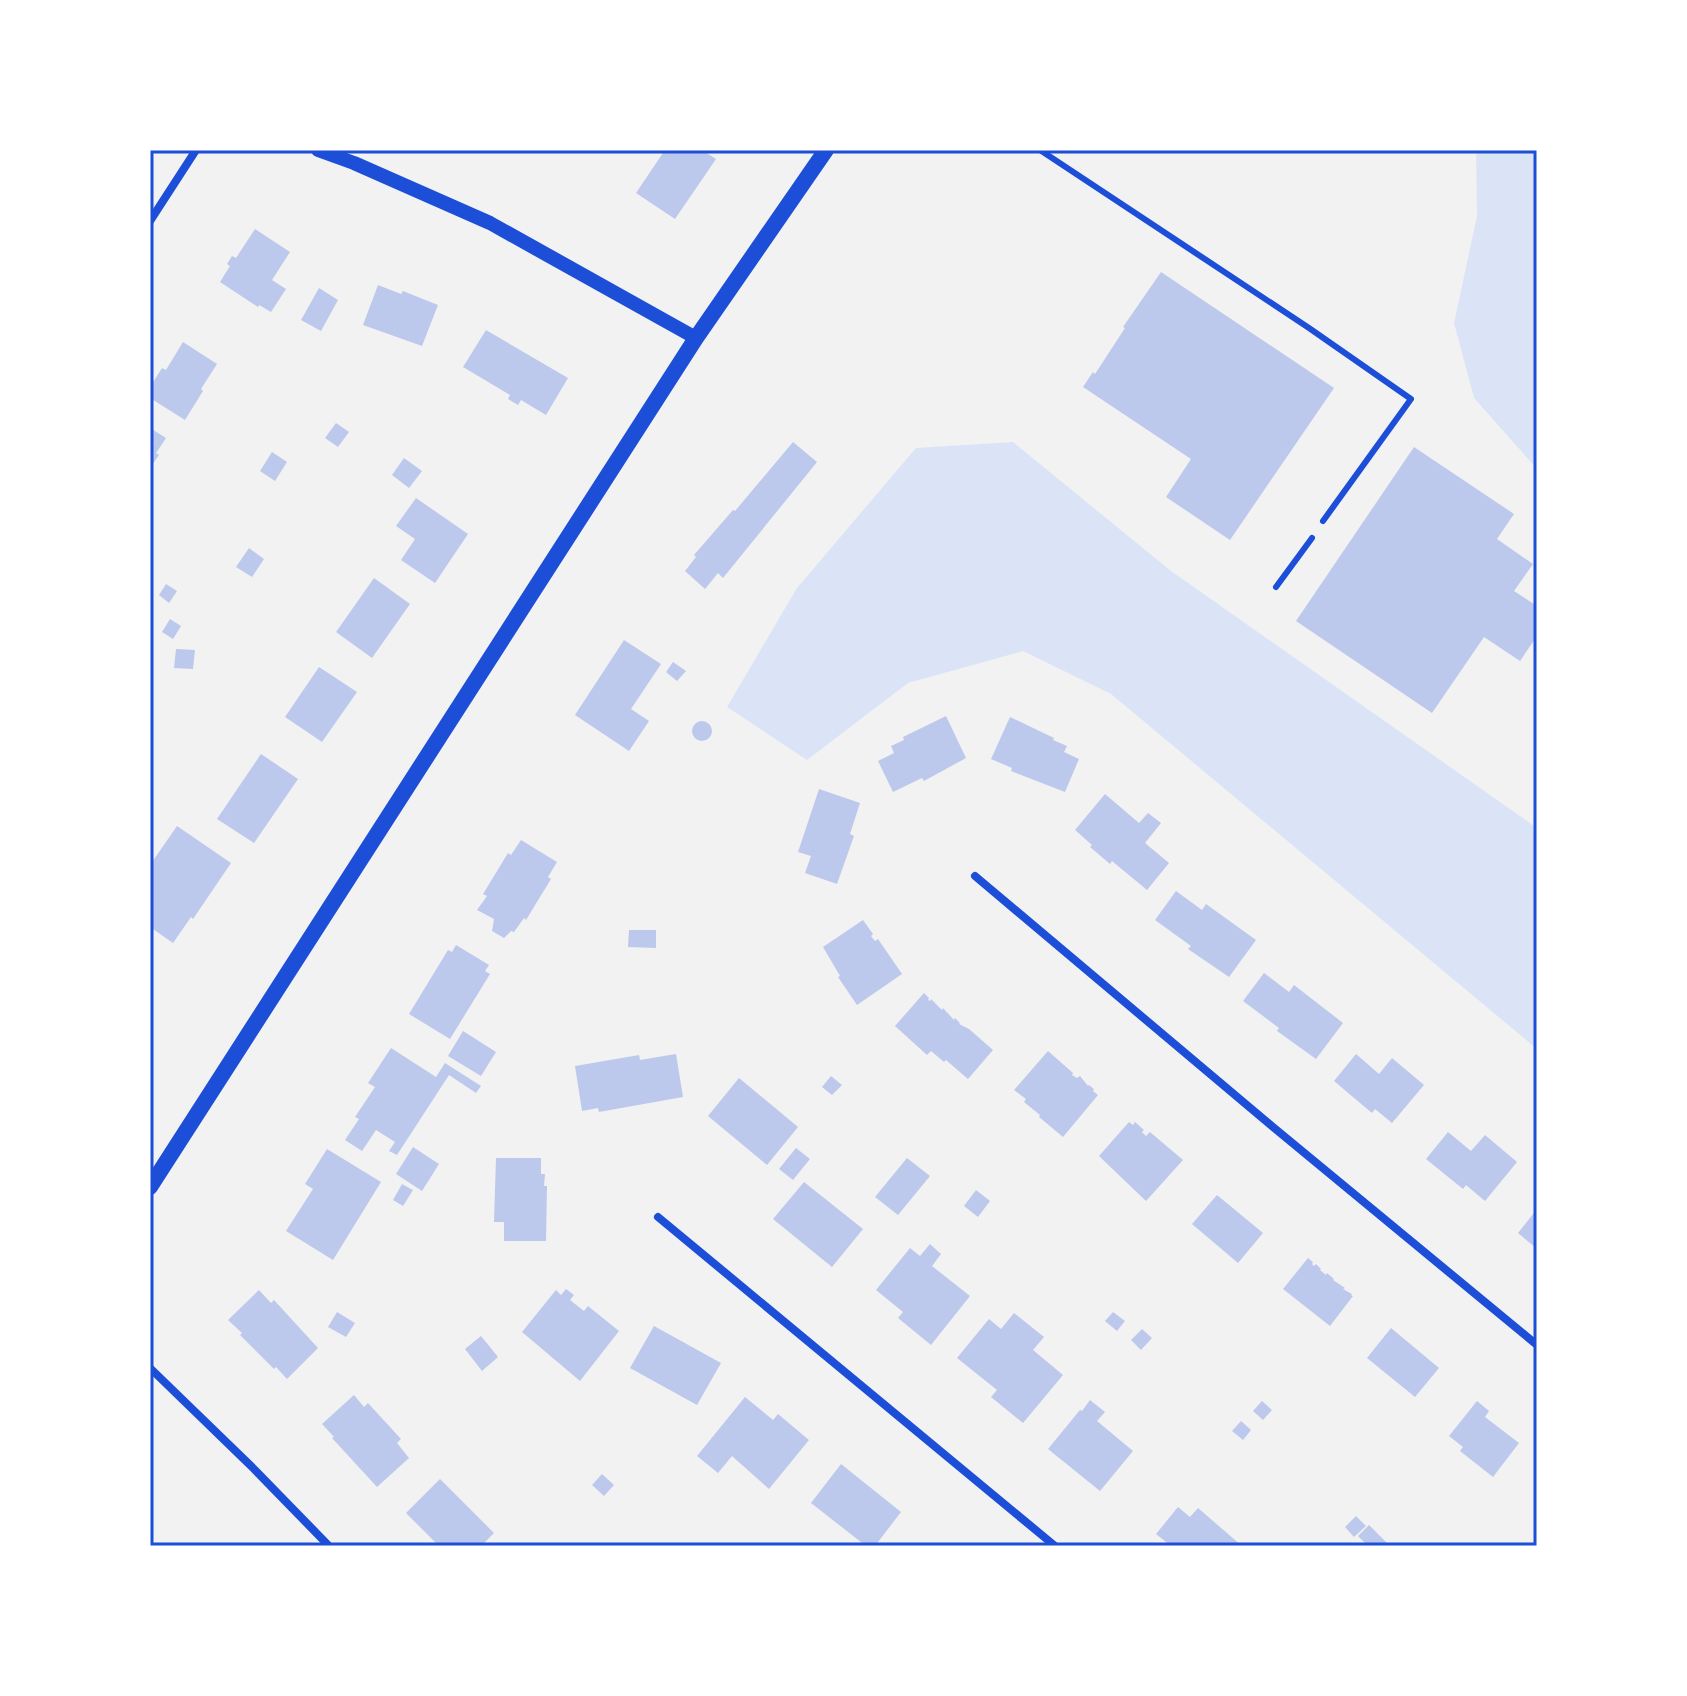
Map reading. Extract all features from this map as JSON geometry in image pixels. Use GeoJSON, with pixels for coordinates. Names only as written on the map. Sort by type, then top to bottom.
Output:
{"type":"FeatureCollection","features":[{"type":"Feature","properties":{"kind":"main road"},"geometry":{"type":"LineString","coordinates":[[150,1187],[696,338],[826,150]]}},
{"type":"Feature","properties":{"kind":"street"},"geometry":{"type":"LineString","coordinates":[[150,221],[196,150]]}},
{"type":"Feature","properties":{"kind":"street"},"geometry":{"type":"LineString","coordinates":[[318,150],[490,223],[696,338]]}},
{"type":"Feature","properties":{"kind":"street"},"geometry":{"type":"LineString","coordinates":[[975,876],[1537,1345]]}},
{"type":"Feature","properties":{"kind":"street"},"geometry":{"type":"LineString","coordinates":[[658,1217],[1055,1546]]}},
{"type":"Feature","properties":{"kind":"street"},"geometry":{"type":"LineString","coordinates":[[150,1368],[329,1546]]}},
{"type":"Feature","properties":{"kind":"lane"},"geometry":{"type":"LineString","coordinates":[[1040,150],[1332,343],[1411,399],[1323,521]]}},
{"type":"Feature","properties":{"kind":"lane"},"geometry":{"type":"LineString","coordinates":[[1276,587],[1312,538]]}},
{"type":"Feature","properties":{"kind":"shaded area"},"geometry":{"type":"Polygon","coordinates":[[[1476,150],[1537,150],[1537,469],[1474,398],[1454,323],[1477,216],[1476,150]]]}},
{"type":"Feature","properties":{"kind":"shaded area"},"geometry":{"type":"Polygon","coordinates":[[[1013,442],[1171,571],[1537,828],[1537,1049],[1111,694],[1023,651],[908,683],[807,760],[727,707],[797,588],[916,448],[1013,442]]]}},
{"type":"Feature","properties":{"kind":"building"},"geometry":{"type":"Polygon","coordinates":[[[665,150],[702,150],[716,159],[675,219],[636,193],[665,150]]]}},
{"type":"Feature","properties":{"kind":"building"},"geometry":{"type":"Polygon","coordinates":[[[255,229],[290,252],[272,280],[286,289],[271,312],[220,282],[232,256],[236,258],[255,229]]]}},
{"type":"Feature","properties":{"kind":"building"},"geometry":{"type":"Polygon","coordinates":[[[1161,272],[1334,388],[1230,540],[1166,497],[1191,459],[1083,387],[1093,372],[1095,374],[1161,272]]]}},
{"type":"Feature","properties":{"kind":"building"},"geometry":{"type":"Polygon","coordinates":[[[378,285],[438,305],[422,346],[363,325],[378,285]]]}},
{"type":"Feature","properties":{"kind":"building"},"geometry":{"type":"Polygon","coordinates":[[[319,288],[338,300],[321,331],[301,320],[319,288]]]}},
{"type":"Feature","properties":{"kind":"building"},"geometry":{"type":"Polygon","coordinates":[[[486,330],[568,378],[546,415],[521,400],[518,405],[508,399],[510,395],[463,367],[486,330]]]}},
{"type":"Feature","properties":{"kind":"building"},"geometry":{"type":"Polygon","coordinates":[[[183,342],[217,364],[185,420],[150,398],[150,387],[162,368],[166,370],[183,342]]]}},
{"type":"Feature","properties":{"kind":"building"},"geometry":{"type":"Polygon","coordinates":[[[336,423],[349,432],[338,447],[325,438],[336,423]]]}},
{"type":"Feature","properties":{"kind":"building"},"geometry":{"type":"Polygon","coordinates":[[[150,428],[166,438],[150,468],[150,428]]]}},
{"type":"Feature","properties":{"kind":"building"},"geometry":{"type":"Polygon","coordinates":[[[793,442],[817,462],[723,578],[718,573],[705,589],[685,571],[696,557],[694,555],[793,442]]]}},
{"type":"Feature","properties":{"kind":"building"},"geometry":{"type":"Polygon","coordinates":[[[1414,447],[1514,514],[1497,539],[1533,564],[1514,591],[1537,606],[1537,636],[1520,661],[1484,637],[1432,713],[1296,621],[1414,447]]]}},
{"type":"Feature","properties":{"kind":"building"},"geometry":{"type":"Polygon","coordinates":[[[272,452],[287,462],[275,481],[260,471],[272,452]]]}},
{"type":"Feature","properties":{"kind":"building"},"geometry":{"type":"Polygon","coordinates":[[[404,458],[422,471],[409,488],[392,475],[404,458]]]}},
{"type":"Feature","properties":{"kind":"building"},"geometry":{"type":"Polygon","coordinates":[[[416,498],[468,534],[435,583],[401,560],[415,539],[396,526],[416,498]]]}},
{"type":"Feature","properties":{"kind":"building"},"geometry":{"type":"Polygon","coordinates":[[[249,548],[264,559],[252,577],[236,567],[249,548]]]}},
{"type":"Feature","properties":{"kind":"building"},"geometry":{"type":"Polygon","coordinates":[[[374,578],[410,604],[372,658],[336,632],[374,578]]]}},
{"type":"Feature","properties":{"kind":"building"},"geometry":{"type":"Polygon","coordinates":[[[166,584],[177,591],[169,603],[159,595],[166,584]]]}},
{"type":"Feature","properties":{"kind":"building"},"geometry":{"type":"Polygon","coordinates":[[[170,619],[181,626],[173,639],[162,632],[170,619]]]}},
{"type":"Feature","properties":{"kind":"building"},"geometry":{"type":"Polygon","coordinates":[[[624,640],[661,664],[631,709],[649,721],[629,751],[575,715],[624,640]]]}},
{"type":"Feature","properties":{"kind":"building"},"geometry":{"type":"Polygon","coordinates":[[[176,649],[195,650],[193,669],[174,668],[176,649]]]}},
{"type":"Feature","properties":{"kind":"building"},"geometry":{"type":"Polygon","coordinates":[[[673,662],[686,671],[677,681],[666,672],[673,662]]]}},
{"type":"Feature","properties":{"kind":"building"},"geometry":{"type":"Polygon","coordinates":[[[319,667],[357,692],[322,742],[285,717],[319,667]]]}},
{"type":"Feature","properties":{"kind":"building"},"geometry":{"type":"Polygon","coordinates":[[[946,716],[966,758],[924,781],[922,778],[893,792],[878,761],[894,753],[891,746],[904,740],[903,737],[946,716]]]}},
{"type":"Feature","properties":{"kind":"building"},"geometry":{"type":"Polygon","coordinates":[[[1010,717],[1054,738],[1067,746],[1064,752],[1079,759],[1065,792],[1011,771],[1012,768],[991,759],[1010,717]]]}},
{"type":"Feature","properties":{"kind":"building"},"geometry":{"type":"Polygon","coordinates":[[[702,721],[709,724],[712,731],[709,738],[702,741],[695,738],[692,731],[695,724],[702,721]]]}},
{"type":"Feature","properties":{"kind":"building"},"geometry":{"type":"Polygon","coordinates":[[[261,754],[298,779],[254,843],[217,819],[261,754]]]}},
{"type":"Feature","properties":{"kind":"building"},"geometry":{"type":"Polygon","coordinates":[[[819,789],[860,803],[850,834],[854,836],[837,884],[805,873],[811,856],[798,852],[819,789]]]}},
{"type":"Feature","properties":{"kind":"building"},"geometry":{"type":"Polygon","coordinates":[[[1105,794],[1139,823],[1148,813],[1161,823],[1145,843],[1169,863],[1147,890],[1112,861],[1110,864],[1075,830],[1105,794]]]}},
{"type":"Feature","properties":{"kind":"building"},"geometry":{"type":"Polygon","coordinates":[[[177,826],[231,863],[173,943],[150,927],[150,865],[177,826]]]}},
{"type":"Feature","properties":{"kind":"building"},"geometry":{"type":"Polygon","coordinates":[[[521,840],[557,862],[548,877],[551,879],[526,920],[524,918],[514,932],[511,931],[504,938],[492,931],[494,919],[477,910],[508,853],[511,855],[521,840]]]}},
{"type":"Feature","properties":{"kind":"building"},"geometry":{"type":"Polygon","coordinates":[[[1176,891],[1202,910],[1206,904],[1256,940],[1229,977],[1188,949],[1191,946],[1155,920],[1176,891]]]}},
{"type":"Feature","properties":{"kind":"building"},"geometry":{"type":"Polygon","coordinates":[[[863,920],[873,934],[871,936],[875,941],[878,939],[902,974],[857,1005],[823,947],[863,920]]]}},
{"type":"Feature","properties":{"kind":"building"},"geometry":{"type":"Polygon","coordinates":[[[629,930],[656,930],[656,948],[628,947],[629,930]]]}},
{"type":"Feature","properties":{"kind":"building"},"geometry":{"type":"Polygon","coordinates":[[[456,945],[489,965],[485,971],[490,974],[450,1039],[409,1014],[448,950],[452,952],[456,945]]]}},
{"type":"Feature","properties":{"kind":"building"},"geometry":{"type":"Polygon","coordinates":[[[1264,973],[1289,992],[1294,985],[1343,1023],[1316,1059],[1243,1001],[1264,973]]]}},
{"type":"Feature","properties":{"kind":"building"},"geometry":{"type":"Polygon","coordinates":[[[924,993],[928,1000],[943,1008],[993,1050],[968,1079],[931,1051],[927,1055],[895,1026],[924,993]]]}},
{"type":"Feature","properties":{"kind":"building"},"geometry":{"type":"Polygon","coordinates":[[[463,1031],[496,1052],[481,1076],[448,1056],[463,1031]]]}},
{"type":"Feature","properties":{"kind":"building"},"geometry":{"type":"Polygon","coordinates":[[[391,1048],[436,1077],[445,1063],[481,1086],[476,1093],[449,1075],[397,1155],[389,1151],[395,1142],[376,1130],[362,1151],[345,1140],[359,1119],[355,1117],[375,1087],[368,1083],[391,1048]]]}},
{"type":"Feature","properties":{"kind":"building"},"geometry":{"type":"Polygon","coordinates":[[[1048,1051],[1098,1095],[1063,1137],[1014,1090],[1048,1051]]]}},
{"type":"Feature","properties":{"kind":"building"},"geometry":{"type":"Polygon","coordinates":[[[676,1054],[683,1097],[599,1112],[598,1108],[582,1111],[575,1066],[639,1055],[640,1060],[676,1054]]]}},
{"type":"Feature","properties":{"kind":"building"},"geometry":{"type":"Polygon","coordinates":[[[1356,1054],[1379,1074],[1392,1058],[1424,1085],[1392,1123],[1375,1109],[1372,1113],[1334,1081],[1356,1054]]]}},
{"type":"Feature","properties":{"kind":"building"},"geometry":{"type":"Polygon","coordinates":[[[831,1076],[842,1085],[832,1095],[822,1087],[831,1076]]]}},
{"type":"Feature","properties":{"kind":"building"},"geometry":{"type":"Polygon","coordinates":[[[739,1078],[798,1127],[767,1165],[708,1116],[739,1078]]]}},
{"type":"Feature","properties":{"kind":"building"},"geometry":{"type":"Polygon","coordinates":[[[1129,1122],[1133,1125],[1135,1122],[1146,1136],[1150,1132],[1183,1160],[1146,1201],[1099,1156],[1129,1122]]]}},
{"type":"Feature","properties":{"kind":"building"},"geometry":{"type":"Polygon","coordinates":[[[1448,1132],[1471,1151],[1485,1135],[1517,1162],[1485,1201],[1466,1185],[1463,1189],[1426,1159],[1448,1132]]]}},
{"type":"Feature","properties":{"kind":"building"},"geometry":{"type":"Polygon","coordinates":[[[413,1147],[439,1164],[422,1191],[396,1174],[413,1147]]]}},
{"type":"Feature","properties":{"kind":"building"},"geometry":{"type":"Polygon","coordinates":[[[796,1148],[810,1159],[793,1180],[779,1169],[796,1148]]]}},
{"type":"Feature","properties":{"kind":"building"},"geometry":{"type":"Polygon","coordinates":[[[327,1149],[381,1182],[333,1260],[286,1231],[313,1189],[305,1184],[327,1149]]]}},
{"type":"Feature","properties":{"kind":"building"},"geometry":{"type":"Polygon","coordinates":[[[496,1158],[541,1158],[541,1174],[545,1174],[544,1186],[547,1186],[546,1241],[504,1241],[504,1222],[494,1222],[496,1158]]]}},
{"type":"Feature","properties":{"kind":"building"},"geometry":{"type":"Polygon","coordinates":[[[907,1158],[930,1176],[898,1215],[875,1197],[907,1158]]]}},
{"type":"Feature","properties":{"kind":"building"},"geometry":{"type":"Polygon","coordinates":[[[804,1182],[863,1229],[832,1267],[773,1219],[804,1182]]]}},
{"type":"Feature","properties":{"kind":"building"},"geometry":{"type":"Polygon","coordinates":[[[402,1184],[413,1190],[403,1206],[393,1200],[402,1184]]]}},
{"type":"Feature","properties":{"kind":"building"},"geometry":{"type":"Polygon","coordinates":[[[976,1190],[990,1201],[978,1217],[964,1206],[976,1190]]]}},
{"type":"Feature","properties":{"kind":"building"},"geometry":{"type":"Polygon","coordinates":[[[1217,1195],[1263,1233],[1238,1263],[1192,1224],[1217,1195]]]}},
{"type":"Feature","properties":{"kind":"building"},"geometry":{"type":"Polygon","coordinates":[[[1537,1209],[1537,1249],[1518,1233],[1537,1209]]]}},
{"type":"Feature","properties":{"kind":"building"},"geometry":{"type":"Polygon","coordinates":[[[930,1244],[941,1254],[932,1266],[970,1296],[931,1345],[898,1318],[903,1312],[876,1290],[910,1248],[920,1256],[930,1244]]]}},
{"type":"Feature","properties":{"kind":"building"},"geometry":{"type":"Polygon","coordinates":[[[1308,1258],[1353,1296],[1330,1326],[1283,1289],[1308,1258]]]}},
{"type":"Feature","properties":{"kind":"building"},"geometry":{"type":"Polygon","coordinates":[[[566,1289],[574,1295],[570,1300],[584,1311],[588,1306],[619,1331],[580,1381],[522,1332],[556,1290],[561,1295],[566,1289]]]}},
{"type":"Feature","properties":{"kind":"building"},"geometry":{"type":"Polygon","coordinates":[[[259,1290],[271,1303],[274,1300],[318,1348],[287,1379],[228,1320],[259,1290]]]}},
{"type":"Feature","properties":{"kind":"building"},"geometry":{"type":"Polygon","coordinates":[[[337,1312],[355,1323],[346,1337],[328,1327],[337,1312]]]}},
{"type":"Feature","properties":{"kind":"building"},"geometry":{"type":"Polygon","coordinates":[[[1113,1312],[1125,1321],[1117,1331],[1105,1321],[1113,1312]]]}},
{"type":"Feature","properties":{"kind":"building"},"geometry":{"type":"Polygon","coordinates":[[[1014,1313],[1044,1337],[1033,1350],[1063,1375],[1023,1423],[991,1397],[997,1390],[957,1358],[989,1319],[1001,1329],[1014,1313]]]}},
{"type":"Feature","properties":{"kind":"building"},"geometry":{"type":"Polygon","coordinates":[[[654,1326],[721,1363],[697,1405],[630,1368],[654,1326]]]}},
{"type":"Feature","properties":{"kind":"building"},"geometry":{"type":"Polygon","coordinates":[[[1391,1328],[1439,1368],[1415,1397],[1367,1358],[1391,1328]]]}},
{"type":"Feature","properties":{"kind":"building"},"geometry":{"type":"Polygon","coordinates":[[[1142,1329],[1152,1338],[1141,1350],[1131,1340],[1142,1329]]]}},
{"type":"Feature","properties":{"kind":"building"},"geometry":{"type":"Polygon","coordinates":[[[481,1336],[498,1357],[482,1371],[465,1349],[481,1336]]]}},
{"type":"Feature","properties":{"kind":"building"},"geometry":{"type":"Polygon","coordinates":[[[354,1395],[364,1407],[368,1403],[401,1439],[397,1443],[409,1458],[377,1487],[322,1424],[354,1395]]]}},
{"type":"Feature","properties":{"kind":"building"},"geometry":{"type":"Polygon","coordinates":[[[745,1397],[773,1420],[778,1414],[809,1440],[769,1489],[732,1456],[718,1473],[697,1456],[745,1397]]]}},
{"type":"Feature","properties":{"kind":"building"},"geometry":{"type":"Polygon","coordinates":[[[1090,1400],[1105,1412],[1097,1421],[1133,1451],[1100,1491],[1048,1449],[1090,1400]]]}},
{"type":"Feature","properties":{"kind":"building"},"geometry":{"type":"Polygon","coordinates":[[[1262,1401],[1272,1410],[1263,1420],[1253,1411],[1262,1401]]]}},
{"type":"Feature","properties":{"kind":"building"},"geometry":{"type":"Polygon","coordinates":[[[1477,1401],[1489,1411],[1485,1417],[1519,1443],[1493,1477],[1460,1451],[1463,1447],[1449,1436],[1477,1401]]]}},
{"type":"Feature","properties":{"kind":"building"},"geometry":{"type":"Polygon","coordinates":[[[1241,1421],[1251,1430],[1243,1440],[1232,1431],[1241,1421]]]}},
{"type":"Feature","properties":{"kind":"building"},"geometry":{"type":"Polygon","coordinates":[[[841,1464],[901,1512],[875,1546],[866,1546],[811,1503],[841,1464]]]}},
{"type":"Feature","properties":{"kind":"building"},"geometry":{"type":"Polygon","coordinates":[[[602,1474],[614,1485],[604,1496],[592,1485],[602,1474]]]}},
{"type":"Feature","properties":{"kind":"building"},"geometry":{"type":"Polygon","coordinates":[[[440,1479],[494,1533],[481,1546],[439,1546],[406,1513],[440,1479]]]}},
{"type":"Feature","properties":{"kind":"building"},"geometry":{"type":"Polygon","coordinates":[[[1178,1507],[1190,1517],[1198,1508],[1242,1546],[1171,1546],[1156,1534],[1178,1507]]]}},
{"type":"Feature","properties":{"kind":"building"},"geometry":{"type":"Polygon","coordinates":[[[1356,1516],[1366,1526],[1354,1537],[1345,1527],[1356,1516]]]}},
{"type":"Feature","properties":{"kind":"building"},"geometry":{"type":"Polygon","coordinates":[[[1369,1525],[1387,1543],[1384,1546],[1368,1546],[1358,1536],[1369,1525]]]}}]}
